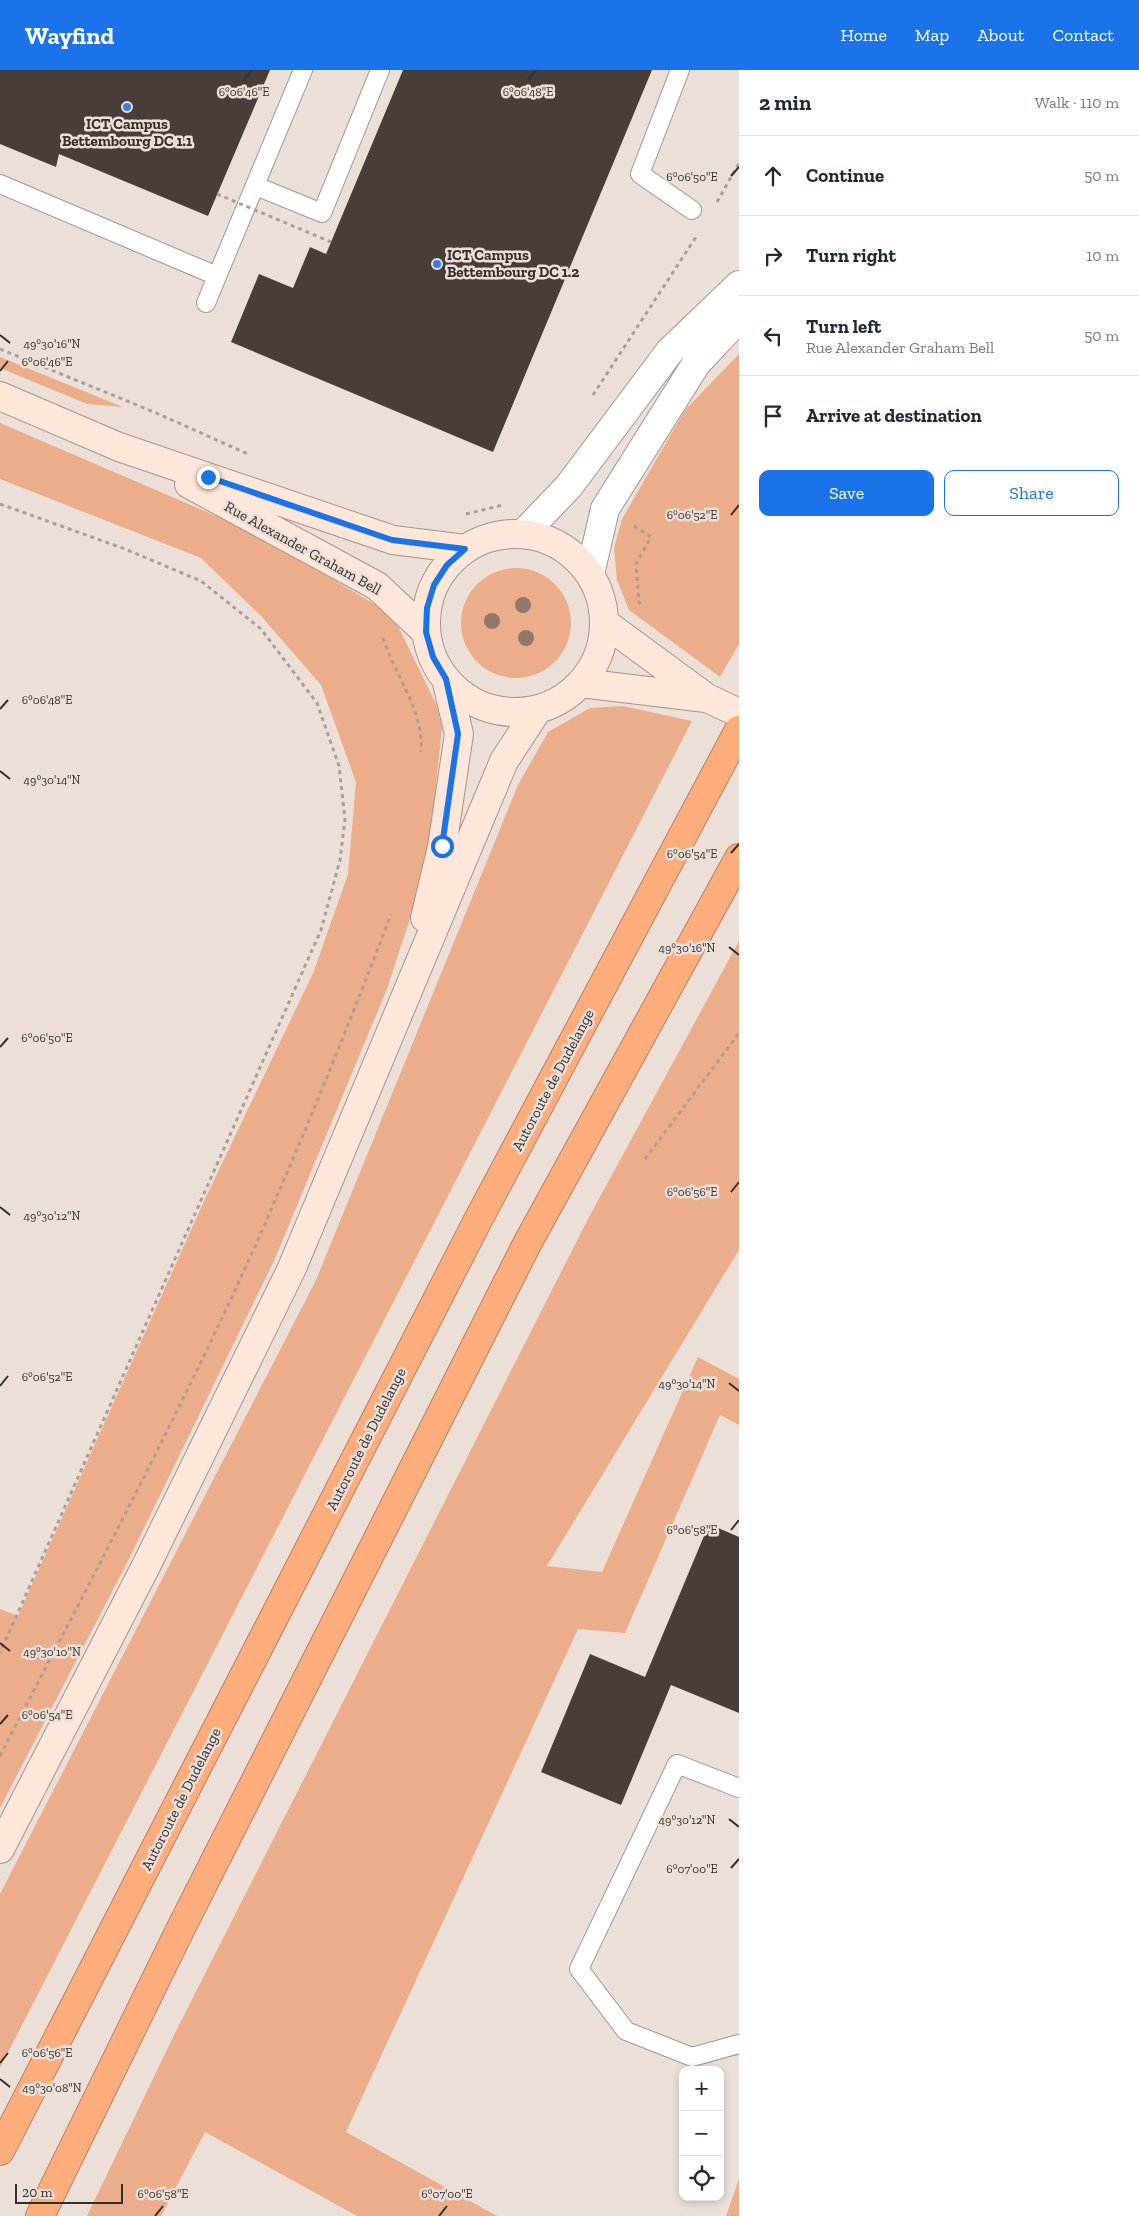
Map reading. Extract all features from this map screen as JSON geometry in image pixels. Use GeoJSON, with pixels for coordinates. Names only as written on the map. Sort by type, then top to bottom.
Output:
{"type":"FeatureCollection","features":[{"type":"Feature","properties":{"kind":"highway","name":"Autoroute de Dudelange"},"geometry":{"type":"LineString","coordinates":[[0,2151],[478,1220],[736,735]]}},
{"type":"Feature","properties":{"kind":"highway"},"geometry":{"type":"LineString","coordinates":[[40,2216],[181,1928],[528,1242],[739,858]]}},
{"type":"Feature","properties":{"kind":"main road","name":"Rue Alexander Graham Bell"},"geometry":{"type":"LineString","coordinates":[[0,396],[119,447],[392,540],[465,549]]}},
{"type":"Feature","properties":{"kind":"main road","name":"Rue Alexander Graham Bell"},"geometry":{"type":"LineString","coordinates":[[119,447],[377,586],[426,632]]}},
{"type":"Feature","properties":{"kind":"main road"},"geometry":{"type":"LineString","coordinates":[[523,534],[549,540],[572,555],[590,574],[601,598],[604,623],[602,645],[594,665],[581,683],[562,699],[538,710],[513,712],[488,708],[465,696],[446,679],[433,657],[426,632],[427,608],[434,585],[447,565],[465,549],[493,536],[523,534]]}},
{"type":"Feature","properties":{"kind":"main road"},"geometry":{"type":"LineString","coordinates":[[604,623],[707,698],[739,713]]}},
{"type":"Feature","properties":{"kind":"main road"},"geometry":{"type":"LineString","coordinates":[[407,997],[442,846],[458,734],[446,679]]}},
{"type":"Feature","properties":{"kind":"main road"},"geometry":{"type":"LineString","coordinates":[[581,683],[707,698]]}},
{"type":"Feature","properties":{"kind":"main road"},"geometry":{"type":"LineString","coordinates":[[0,1849],[224,1409],[292,1268],[407,997],[504,761],[538,710]]}},
{"type":"Feature","properties":{"kind":"street"},"geometry":{"type":"LineString","coordinates":[[523,534],[569,486],[670,352],[739,285]]}},
{"type":"Feature","properties":{"kind":"street"},"geometry":{"type":"LineString","coordinates":[[590,574],[605,509],[696,364],[737,320],[739,314]]}},
{"type":"Feature","properties":{"kind":"lane"},"geometry":{"type":"LineString","coordinates":[[206,303],[303,70]]}},
{"type":"Feature","properties":{"kind":"lane"},"geometry":{"type":"LineString","coordinates":[[256,186],[322,212],[380,70]]}},
{"type":"Feature","properties":{"kind":"lane"},"geometry":{"type":"LineString","coordinates":[[680,70],[640,174],[692,210]]}},
{"type":"Feature","properties":{"kind":"lane"},"geometry":{"type":"LineString","coordinates":[[0,184],[217,276]]}},
{"type":"Feature","properties":{"kind":"lane"},"geometry":{"type":"LineString","coordinates":[[739,1788],[678,1764],[578,1969],[626,2031],[692,2057],[739,2044]]}},
{"type":"Feature","properties":{"kind":"path"},"geometry":{"type":"LineString","coordinates":[[716,205],[739,163]]}},
{"type":"Feature","properties":{"kind":"path"},"geometry":{"type":"LineString","coordinates":[[218,194],[331,242]]}},
{"type":"Feature","properties":{"kind":"path"},"geometry":{"type":"LineString","coordinates":[[592,396],[701,229]]}},
{"type":"Feature","properties":{"kind":"path"},"geometry":{"type":"LineString","coordinates":[[0,349],[154,412],[252,456]]}},
{"type":"Feature","properties":{"kind":"path"},"geometry":{"type":"LineString","coordinates":[[464,514],[502,506],[510,501]]}},
{"type":"Feature","properties":{"kind":"path"},"geometry":{"type":"LineString","coordinates":[[0,504],[125,549],[202,582],[260,629],[317,703],[339,766],[345,819],[340,860],[321,930],[0,1653]]}},
{"type":"Feature","properties":{"kind":"path"},"geometry":{"type":"LineString","coordinates":[[605,509],[651,537],[636,564],[638,602],[644,610]]}},
{"type":"Feature","properties":{"kind":"path"},"geometry":{"type":"LineString","coordinates":[[380,629],[388,655],[414,706],[422,740],[420,758]]}},
{"type":"Feature","properties":{"kind":"path"},"geometry":{"type":"LineString","coordinates":[[0,1756],[184,1396],[249,1259],[352,1018],[392,911]]}},
{"type":"Feature","properties":{"kind":"path"},"geometry":{"type":"LineString","coordinates":[[645,1159],[739,1033]]}},
{"type":"Feature","properties":{"kind":"shaded area"},"geometry":{"type":"Polygon","coordinates":[[[739,354],[739,644],[720,677],[629,610],[617,580],[614,548],[622,519],[685,410],[739,354]]]}},
{"type":"Feature","properties":{"kind":"shaded area"},"geometry":{"type":"Polygon","coordinates":[[[0,357],[123,407],[87,404],[0,368],[0,357]]]}},
{"type":"Feature","properties":{"kind":"shaded area"},"geometry":{"type":"Polygon","coordinates":[[[0,423],[249,530],[387,613],[399,628],[437,706],[442,728],[431,833],[420,888],[387,989],[274,1261],[129,1559],[0,1808],[0,1609],[18,1616],[204,1201],[314,971],[348,874],[356,782],[321,685],[262,617],[201,558],[0,479],[0,423]]]}},
{"type":"Feature","properties":{"kind":"shaded area"},"geometry":{"type":"Polygon","coordinates":[[[516,568],[537,572],[555,584],[567,602],[571,623],[567,644],[555,662],[537,674],[516,678],[495,674],[477,662],[465,644],[461,623],[465,602],[477,584],[495,572],[516,568]]]}},
{"type":"Feature","properties":{"kind":"shaded area"},"geometry":{"type":"Polygon","coordinates":[[[623,706],[692,721],[0,2068],[0,1894],[316,1280],[518,785],[548,732],[590,708],[623,706]]]}},
{"type":"Feature","properties":{"kind":"shaded area"},"geometry":{"type":"Polygon","coordinates":[[[739,941],[739,1250],[547,1566],[602,1572],[698,1357],[739,1379],[739,1425],[720,1415],[625,1633],[578,1629],[346,2132],[497,2216],[357,2216],[205,2132],[161,2216],[87,2216],[175,2033],[588,1219],[739,941]]]}},
{"type":"Feature","properties":{"kind":"shaded area"},"geometry":{"type":"Polygon","coordinates":[[[739,2179],[739,2216],[726,2216],[739,2179]]]}},
{"type":"Feature","properties":{"kind":"building","name":"ICT Campus Bettembourg DC 1.1"},"geometry":{"type":"Polygon","coordinates":[[[0,70],[270,70],[208,216],[59,154],[56,167],[0,144],[0,70]]]}},
{"type":"Feature","properties":{"kind":"building","name":"ICT Campus Bettembourg DC 1.2"},"geometry":{"type":"Polygon","coordinates":[[[403,70],[652,70],[493,452],[231,342],[259,274],[293,288],[310,247],[326,254],[403,70]]]}},
{"type":"Feature","properties":{"kind":"building"},"geometry":{"type":"Polygon","coordinates":[[[709,1524],[739,1537],[739,1713],[671,1685],[621,1805],[541,1772],[590,1654],[645,1677],[709,1524]]]}},
{"type":"Feature","properties":{"kind":"place","name":"ICT Campus Bettembourg DC 1.1"},"geometry":{"type":"Point","coordinates":[127,107]}},
{"type":"Feature","properties":{"kind":"place","name":"ICT Campus Bettembourg DC 1.2"},"geometry":{"type":"Point","coordinates":[437,264]}},
{"type":"Feature","properties":{"kind":"route"},"geometry":{"type":"LineString","coordinates":[[208,477],[392,540],[465,549],[447,565],[434,585],[427,608],[426,632],[433,657],[446,679],[458,734],[442,846]]}}]}
